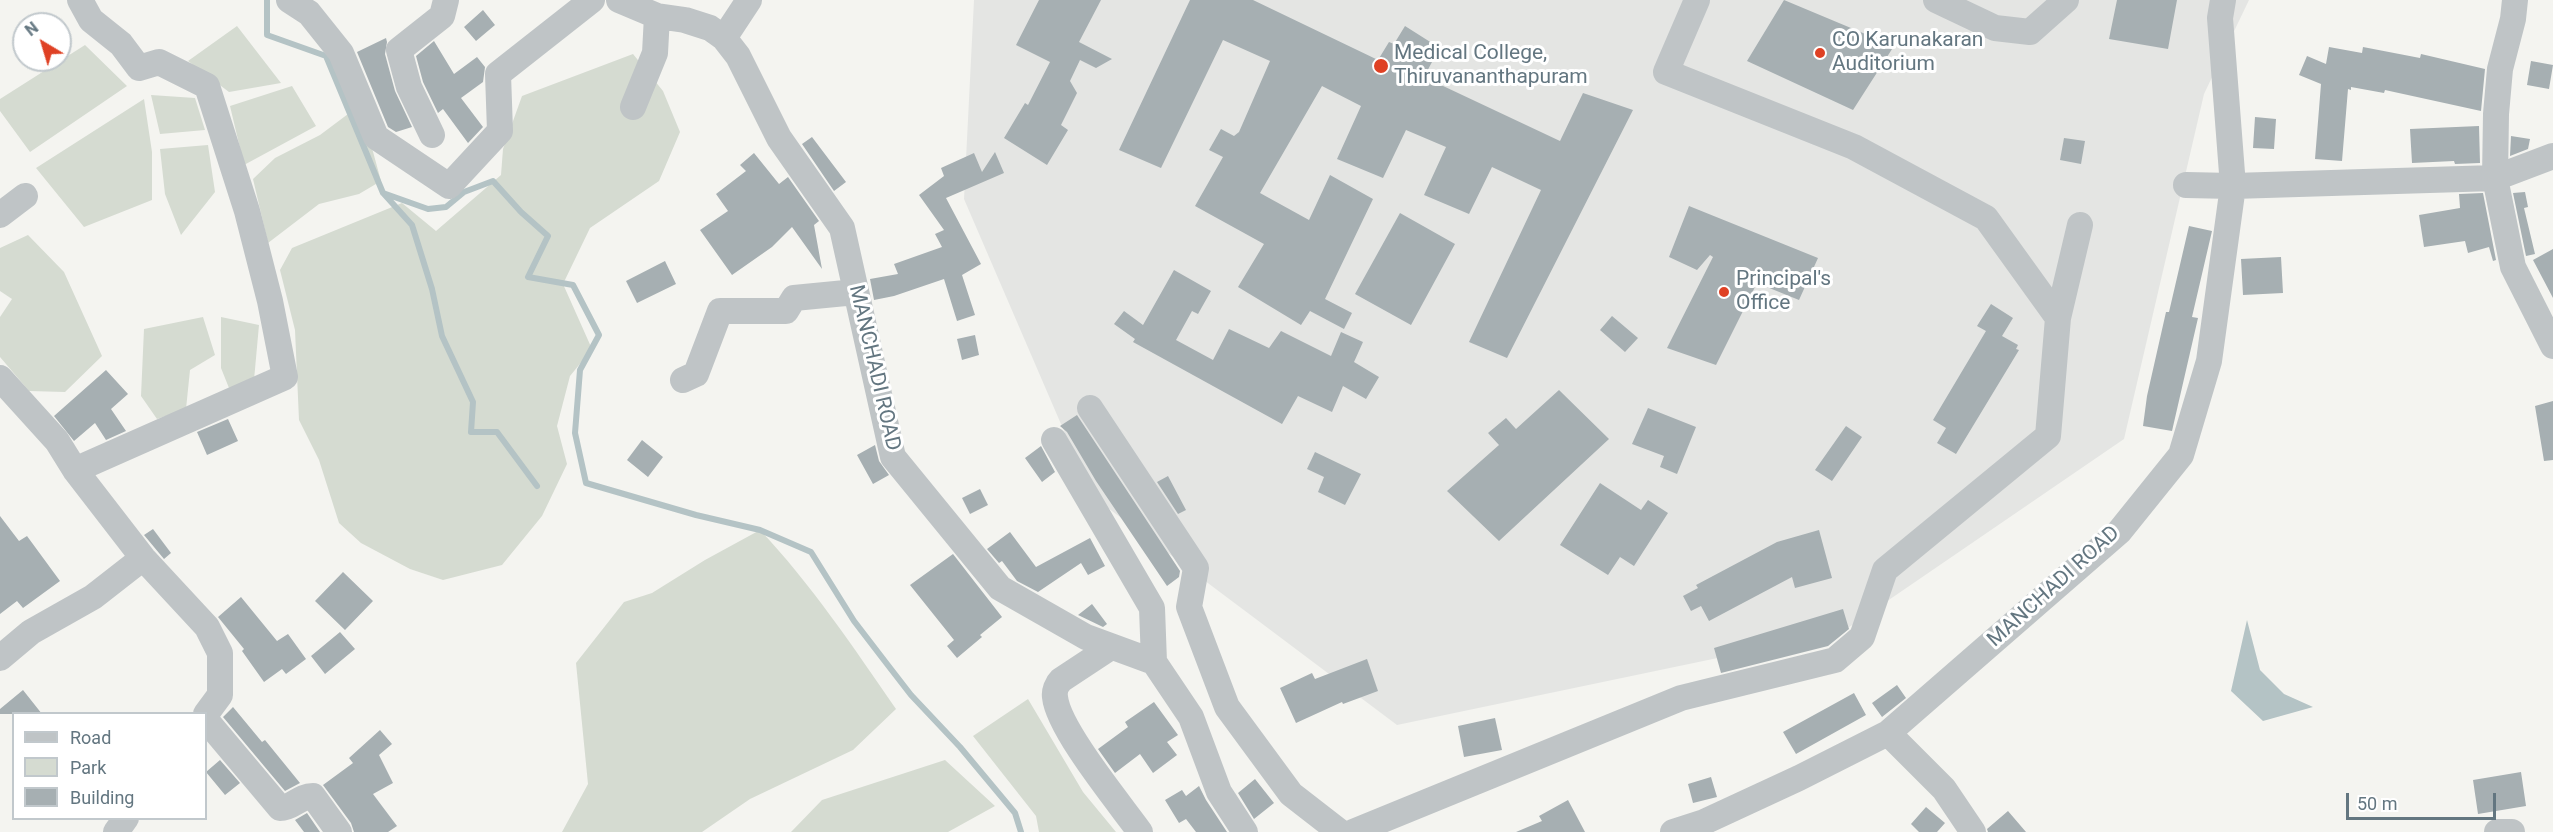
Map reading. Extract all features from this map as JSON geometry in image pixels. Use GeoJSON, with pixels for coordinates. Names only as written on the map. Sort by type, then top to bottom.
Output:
{"type":"FeatureCollection","features":[{"type":"Feature","properties":{"kind":"street"},"geometry":{"type":"LineString","coordinates":[[75,470],[285,377],[270,301],[247,211],[207,86],[159,62],[139,68],[121,45],[91,20],[80,0]]}},
{"type":"Feature","properties":{"kind":"street"},"geometry":{"type":"LineString","coordinates":[[289,0],[309,13],[341,53],[376,137],[449,186],[500,131],[498,74],[592,0]]}},
{"type":"Feature","properties":{"kind":"street"},"geometry":{"type":"LineString","coordinates":[[432,135],[409,87],[399,50],[442,16],[446,0]]}},
{"type":"Feature","properties":{"kind":"street","name":"MANCHADI ROAD"},"geometry":{"type":"LineString","coordinates":[[620,0],[657,16],[703,25],[724,38],[738,56],[779,138],[842,228],[893,457],[1000,588],[1086,637],[1154,662]]}},
{"type":"Feature","properties":{"kind":"street"},"geometry":{"type":"LineString","coordinates":[[724,38],[749,0]]}},
{"type":"Feature","properties":{"kind":"street"},"geometry":{"type":"LineString","coordinates":[[1697,0],[1666,72],[1854,147],[1986,218],[2058,318]]}},
{"type":"Feature","properties":{"kind":"street"},"geometry":{"type":"LineString","coordinates":[[1936,0],[1995,28],[2030,32],[2066,0]]}},
{"type":"Feature","properties":{"kind":"street","name":"MANCHADI ROAD"},"geometry":{"type":"LineString","coordinates":[[1673,832],[1715,817],[1888,733],[2119,532],[2181,455],[2209,361],[2233,186],[2220,18],[2223,0]]}},
{"type":"Feature","properties":{"kind":"street"},"geometry":{"type":"LineString","coordinates":[[2515,0],[2513,19],[2500,69],[2496,114],[2495,178],[2513,267],[2553,346]]}},
{"type":"Feature","properties":{"kind":"street"},"geometry":{"type":"LineString","coordinates":[[633,107],[655,53],[657,16]]}},
{"type":"Feature","properties":{"kind":"street"},"geometry":{"type":"LineString","coordinates":[[2186,185],[2233,186],[2495,178],[2553,156]]}},
{"type":"Feature","properties":{"kind":"street"},"geometry":{"type":"LineString","coordinates":[[0,215],[25,196]]}},
{"type":"Feature","properties":{"kind":"street"},"geometry":{"type":"LineString","coordinates":[[1353,832],[1681,698],[1835,660],[1862,637],[1885,570],[2048,435],[2058,318],[2080,225]]}},
{"type":"Feature","properties":{"kind":"street"},"geometry":{"type":"LineString","coordinates":[[683,380],[696,374],[720,311],[786,311],[794,298],[856,292]]}},
{"type":"Feature","properties":{"kind":"street"},"geometry":{"type":"LineString","coordinates":[[0,378],[57,441],[75,470],[143,558],[207,627],[220,653],[220,695],[207,713]]}},
{"type":"Feature","properties":{"kind":"street"},"geometry":{"type":"LineString","coordinates":[[1090,408],[1196,568],[1189,607],[1227,707],[1291,794],[1340,832]]}},
{"type":"Feature","properties":{"kind":"street"},"geometry":{"type":"LineString","coordinates":[[1054,440],[1152,608],[1154,662],[1191,717],[1219,792],[1245,832]]}},
{"type":"Feature","properties":{"kind":"street"},"geometry":{"type":"LineString","coordinates":[[0,658],[31,632],[93,597],[143,558]]}},
{"type":"Feature","properties":{"kind":"street"},"geometry":{"type":"LineString","coordinates":[[1112,647],[1061,680],[1057,684],[1055,698],[1071,737],[1140,832]]}},
{"type":"Feature","properties":{"kind":"street"},"geometry":{"type":"LineString","coordinates":[[207,721],[280,808],[287,808],[304,796],[313,796],[339,832]]}},
{"type":"Feature","properties":{"kind":"street"},"geometry":{"type":"LineString","coordinates":[[1888,733],[1944,789],[1973,832]]}},
{"type":"Feature","properties":{"kind":"street"},"geometry":{"type":"LineString","coordinates":[[116,832],[125,820]]}},
{"type":"Feature","properties":{"kind":"shaded area"},"geometry":{"type":"Polygon","coordinates":[[[974,0],[2249,0],[2204,94],[2124,439],[1842,632],[1397,725],[1092,496],[964,199],[974,0]]]}},
{"type":"Feature","properties":{"kind":"shaded area"},"geometry":{"type":"Polygon","coordinates":[[[2247,620],[2260,670],[2284,694],[2313,707],[2263,721],[2231,691],[2247,620]]]}},
{"type":"Feature","properties":{"kind":"green space"},"geometry":{"type":"Polygon","coordinates":[[[237,26],[281,83],[229,92],[188,61],[237,26]]]}},
{"type":"Feature","properties":{"kind":"green space"},"geometry":{"type":"Polygon","coordinates":[[[85,45],[127,86],[30,152],[0,111],[0,99],[42,72],[72,72],[72,53],[85,45]]]}},
{"type":"Feature","properties":{"kind":"green space"},"geometry":{"type":"Polygon","coordinates":[[[633,54],[663,91],[680,132],[659,181],[590,228],[563,284],[592,349],[570,376],[557,426],[567,464],[542,516],[502,565],[443,580],[410,569],[361,543],[339,523],[319,460],[299,420],[295,330],[280,270],[292,248],[402,203],[436,231],[501,175],[503,149],[522,96],[633,54]]]}},
{"type":"Feature","properties":{"kind":"green space"},"geometry":{"type":"Polygon","coordinates":[[[292,86],[316,126],[244,165],[230,106],[292,86]]]}},
{"type":"Feature","properties":{"kind":"green space"},"geometry":{"type":"Polygon","coordinates":[[[151,95],[195,98],[205,130],[160,134],[151,95]]]}},
{"type":"Feature","properties":{"kind":"green space"},"geometry":{"type":"Polygon","coordinates":[[[144,99],[152,152],[152,200],[84,227],[36,168],[144,99]]]}},
{"type":"Feature","properties":{"kind":"green space"},"geometry":{"type":"Polygon","coordinates":[[[352,111],[372,148],[381,181],[359,194],[319,204],[268,243],[253,179],[275,158],[320,135],[352,111]]]}},
{"type":"Feature","properties":{"kind":"green space"},"geometry":{"type":"Polygon","coordinates":[[[208,145],[215,192],[181,235],[165,194],[160,149],[208,145]]]}},
{"type":"Feature","properties":{"kind":"green space"},"geometry":{"type":"Polygon","coordinates":[[[28,235],[64,272],[102,356],[65,392],[29,391],[0,357],[0,317],[12,299],[0,291],[0,248],[28,235]]]}},
{"type":"Feature","properties":{"kind":"green space"},"geometry":{"type":"Polygon","coordinates":[[[203,317],[215,355],[190,370],[186,409],[157,419],[141,396],[144,329],[203,317]]]}},
{"type":"Feature","properties":{"kind":"green space"},"geometry":{"type":"Polygon","coordinates":[[[221,317],[259,325],[254,380],[229,388],[221,368],[221,317]]]}},
{"type":"Feature","properties":{"kind":"green space"},"geometry":{"type":"Polygon","coordinates":[[[760,530],[814,594],[896,709],[853,750],[750,799],[702,832],[562,832],[588,784],[576,663],[624,602],[652,593],[760,530]]]}},
{"type":"Feature","properties":{"kind":"green space"},"geometry":{"type":"Polygon","coordinates":[[[1028,699],[1083,792],[1116,832],[1039,832],[1036,816],[973,736],[1028,699]]]}},
{"type":"Feature","properties":{"kind":"green space"},"geometry":{"type":"Polygon","coordinates":[[[945,760],[995,806],[948,832],[791,832],[822,800],[945,760]]]}},
{"type":"Feature","properties":{"kind":"building"},"geometry":{"type":"Polygon","coordinates":[[[1039,0],[1101,0],[1079,42],[1112,59],[1096,68],[1080,60],[1070,81],[1077,93],[1061,125],[1068,130],[1047,165],[1004,138],[1025,103],[1028,105],[1050,62],[1016,45],[1039,0]]]}},
{"type":"Feature","properties":{"kind":"building"},"geometry":{"type":"Polygon","coordinates":[[[1190,0],[1253,0],[1378,60],[1389,42],[1394,44],[1405,26],[1435,45],[1426,59],[1432,62],[1424,77],[1560,141],[1583,93],[1633,110],[1507,358],[1469,342],[1541,190],[1492,167],[1469,214],[1424,195],[1446,147],[1406,130],[1383,178],[1337,159],[1361,106],[1322,86],[1260,193],[1309,220],[1330,175],[1373,199],[1325,299],[1352,313],[1344,329],[1310,311],[1301,325],[1238,287],[1264,244],[1195,206],[1223,157],[1209,150],[1221,129],[1234,136],[1239,132],[1270,61],[1223,40],[1161,168],[1119,150],[1190,0]]]}},
{"type":"Feature","properties":{"kind":"building","name":"CO Karunakaran Auditorium"},"geometry":{"type":"Polygon","coordinates":[[[1784,0],[1894,46],[1853,110],[1747,61],[1784,0]]]}},
{"type":"Feature","properties":{"kind":"building"},"geometry":{"type":"Polygon","coordinates":[[[2117,0],[2177,0],[2168,49],[2109,39],[2117,0]]]}},
{"type":"Feature","properties":{"kind":"building"},"geometry":{"type":"Polygon","coordinates":[[[483,10],[495,25],[476,41],[464,27],[483,10]]]}},
{"type":"Feature","properties":{"kind":"building"},"geometry":{"type":"Polygon","coordinates":[[[386,38],[385,54],[395,91],[412,127],[396,132],[388,127],[357,52],[386,38]]]}},
{"type":"Feature","properties":{"kind":"building"},"geometry":{"type":"Polygon","coordinates":[[[434,41],[454,74],[477,57],[485,67],[483,82],[461,98],[483,127],[468,143],[443,109],[438,113],[423,82],[416,56],[434,41]]]}},
{"type":"Feature","properties":{"kind":"building"},"geometry":{"type":"Polygon","coordinates":[[[2329,47],[2362,53],[2363,47],[2420,58],[2421,54],[2485,69],[2481,111],[2385,90],[2384,93],[2351,87],[2351,90],[2348,89],[2342,161],[2315,159],[2321,84],[2299,75],[2307,56],[2326,64],[2329,47]]]}},
{"type":"Feature","properties":{"kind":"building"},"geometry":{"type":"Polygon","coordinates":[[[2531,61],[2553,65],[2549,89],[2527,85],[2531,61]]]}},
{"type":"Feature","properties":{"kind":"building"},"geometry":{"type":"Polygon","coordinates":[[[2255,117],[2276,119],[2274,149],[2253,148],[2255,117]]]}},
{"type":"Feature","properties":{"kind":"building"},"geometry":{"type":"Polygon","coordinates":[[[2479,126],[2480,163],[2455,164],[2454,161],[2412,163],[2410,129],[2479,126]]]}},
{"type":"Feature","properties":{"kind":"building"},"geometry":{"type":"Polygon","coordinates":[[[2511,136],[2530,139],[2528,149],[2510,156],[2511,136]]]}},
{"type":"Feature","properties":{"kind":"building"},"geometry":{"type":"Polygon","coordinates":[[[812,137],[846,182],[834,191],[802,144],[812,137]]]}},
{"type":"Feature","properties":{"kind":"building"},"geometry":{"type":"Polygon","coordinates":[[[2064,138],[2085,141],[2081,164],[2060,160],[2064,138]]]}},
{"type":"Feature","properties":{"kind":"building"},"geometry":{"type":"Polygon","coordinates":[[[995,152],[1004,173],[946,198],[981,264],[962,275],[975,315],[957,321],[944,279],[894,296],[874,300],[870,279],[898,274],[894,264],[942,247],[935,234],[944,230],[919,195],[944,176],[941,168],[974,153],[982,172],[995,152]]]}},
{"type":"Feature","properties":{"kind":"building"},"geometry":{"type":"Polygon","coordinates":[[[754,153],[779,184],[788,177],[819,221],[814,225],[822,269],[792,227],[772,247],[732,275],[700,230],[728,211],[716,194],[746,171],[740,165],[754,153]]]}},
{"type":"Feature","properties":{"kind":"building"},"geometry":{"type":"Polygon","coordinates":[[[2525,192],[2528,207],[2524,208],[2535,254],[2526,256],[2513,193],[2525,192]]]}},
{"type":"Feature","properties":{"kind":"building"},"geometry":{"type":"Polygon","coordinates":[[[2483,193],[2496,260],[2493,261],[2489,247],[2468,253],[2465,241],[2424,247],[2419,215],[2460,208],[2459,194],[2483,193]]]}},
{"type":"Feature","properties":{"kind":"building","name":"Principal's Office"},"geometry":{"type":"Polygon","coordinates":[[[1689,206],[1818,258],[1799,300],[1757,283],[1716,365],[1667,348],[1713,257],[1710,255],[1697,270],[1669,257],[1689,206]]]}},
{"type":"Feature","properties":{"kind":"building"},"geometry":{"type":"Polygon","coordinates":[[[1400,213],[1455,244],[1411,325],[1355,294],[1400,213]]]}},
{"type":"Feature","properties":{"kind":"building"},"geometry":{"type":"Polygon","coordinates":[[[2189,226],[2212,231],[2192,317],[2198,318],[2172,431],[2143,426],[2147,396],[2166,312],[2169,312],[2189,226]]]}},
{"type":"Feature","properties":{"kind":"building"},"geometry":{"type":"Polygon","coordinates":[[[2553,249],[2553,298],[2533,260],[2553,249]]]}},
{"type":"Feature","properties":{"kind":"building"},"geometry":{"type":"Polygon","coordinates":[[[2281,257],[2283,293],[2243,295],[2241,259],[2281,257]]]}},
{"type":"Feature","properties":{"kind":"building"},"geometry":{"type":"Polygon","coordinates":[[[665,261],[676,284],[637,303],[626,281],[665,261]]]}},
{"type":"Feature","properties":{"kind":"building"},"geometry":{"type":"Polygon","coordinates":[[[1174,270],[1211,291],[1198,314],[1192,311],[1176,340],[1213,360],[1229,329],[1269,348],[1281,331],[1331,356],[1341,332],[1363,342],[1354,362],[1379,377],[1366,399],[1343,386],[1332,412],[1298,396],[1282,424],[1133,342],[1135,339],[1114,324],[1124,311],[1143,325],[1174,270]]]}},
{"type":"Feature","properties":{"kind":"building"},"geometry":{"type":"Polygon","coordinates":[[[1991,304],[2013,318],[2002,336],[2018,345],[2016,349],[2019,350],[1956,454],[1937,443],[1946,428],[1933,420],[1986,331],[1977,326],[1991,304]]]}},
{"type":"Feature","properties":{"kind":"building"},"geometry":{"type":"Polygon","coordinates":[[[1612,316],[1638,338],[1625,352],[1600,330],[1612,316]]]}},
{"type":"Feature","properties":{"kind":"building"},"geometry":{"type":"Polygon","coordinates":[[[975,335],[979,355],[962,360],[957,339],[975,335]]]}},
{"type":"Feature","properties":{"kind":"building"},"geometry":{"type":"Polygon","coordinates":[[[106,370],[128,394],[111,409],[126,431],[106,440],[95,423],[74,441],[54,416],[106,370]]]}},
{"type":"Feature","properties":{"kind":"building"},"geometry":{"type":"Polygon","coordinates":[[[1559,390],[1609,439],[1499,541],[1447,491],[1499,445],[1488,433],[1506,418],[1516,429],[1559,390]]]}},
{"type":"Feature","properties":{"kind":"building"},"geometry":{"type":"Polygon","coordinates":[[[2553,401],[2553,460],[2544,461],[2535,406],[2553,401]]]}},
{"type":"Feature","properties":{"kind":"building"},"geometry":{"type":"Polygon","coordinates":[[[1648,408],[1696,427],[1677,474],[1660,467],[1664,456],[1632,444],[1648,408]]]}},
{"type":"Feature","properties":{"kind":"building"},"geometry":{"type":"Polygon","coordinates":[[[1077,415],[1180,571],[1179,577],[1167,586],[1096,481],[1067,432],[1060,426],[1077,415]]]}},
{"type":"Feature","properties":{"kind":"building"},"geometry":{"type":"Polygon","coordinates":[[[228,419],[238,441],[207,455],[197,432],[228,419]]]}},
{"type":"Feature","properties":{"kind":"building"},"geometry":{"type":"Polygon","coordinates":[[[1846,426],[1862,437],[1832,481],[1815,470],[1846,426]]]}},
{"type":"Feature","properties":{"kind":"building"},"geometry":{"type":"Polygon","coordinates":[[[642,440],[663,457],[648,477],[627,460],[642,440]]]}},
{"type":"Feature","properties":{"kind":"building"},"geometry":{"type":"Polygon","coordinates":[[[875,445],[879,461],[889,475],[873,484],[857,455],[875,445]]]}},
{"type":"Feature","properties":{"kind":"building"},"geometry":{"type":"Polygon","coordinates":[[[1041,446],[1055,472],[1042,482],[1025,458],[1041,446]]]}},
{"type":"Feature","properties":{"kind":"building"},"geometry":{"type":"Polygon","coordinates":[[[1315,452],[1361,474],[1345,505],[1318,492],[1324,477],[1307,469],[1315,452]]]}},
{"type":"Feature","properties":{"kind":"building"},"geometry":{"type":"Polygon","coordinates":[[[1168,476],[1186,510],[1178,514],[1157,482],[1168,476]]]}},
{"type":"Feature","properties":{"kind":"building"},"geometry":{"type":"Polygon","coordinates":[[[1600,483],[1641,510],[1648,500],[1668,513],[1634,566],[1620,557],[1608,575],[1560,545],[1600,483]]]}},
{"type":"Feature","properties":{"kind":"building"},"geometry":{"type":"Polygon","coordinates":[[[980,489],[988,505],[970,514],[962,498],[980,489]]]}},
{"type":"Feature","properties":{"kind":"building"},"geometry":{"type":"Polygon","coordinates":[[[0,516],[19,541],[27,536],[60,581],[23,608],[17,601],[0,614],[0,516]]]}},
{"type":"Feature","properties":{"kind":"building"},"geometry":{"type":"Polygon","coordinates":[[[153,529],[171,553],[164,559],[144,535],[153,529]]]}},
{"type":"Feature","properties":{"kind":"building"},"geometry":{"type":"Polygon","coordinates":[[[1819,530],[1832,578],[1795,588],[1792,577],[1709,621],[1701,606],[1691,611],[1683,596],[1698,588],[1696,585],[1777,542],[1819,530]]]}},
{"type":"Feature","properties":{"kind":"building"},"geometry":{"type":"Polygon","coordinates":[[[1010,532],[1036,567],[1090,538],[1105,566],[1088,575],[1081,563],[1038,592],[1017,581],[1002,561],[999,563],[987,549],[1010,532]]]}},
{"type":"Feature","properties":{"kind":"building"},"geometry":{"type":"Polygon","coordinates":[[[953,554],[1002,617],[957,658],[947,646],[954,640],[910,585],[953,554]]]}},
{"type":"Feature","properties":{"kind":"building"},"geometry":{"type":"Polygon","coordinates":[[[343,572],[373,601],[345,630],[315,601],[343,572]]]}},
{"type":"Feature","properties":{"kind":"building"},"geometry":{"type":"Polygon","coordinates":[[[241,597],[277,641],[288,634],[306,659],[286,674],[282,669],[264,682],[242,651],[244,649],[218,617],[241,597]]]}},
{"type":"Feature","properties":{"kind":"building"},"geometry":{"type":"Polygon","coordinates":[[[1092,604],[1107,624],[1103,627],[1078,615],[1092,604]]]}},
{"type":"Feature","properties":{"kind":"building"},"geometry":{"type":"Polygon","coordinates":[[[1843,609],[1849,629],[1828,646],[1721,673],[1714,648],[1843,609]]]}},
{"type":"Feature","properties":{"kind":"building"},"geometry":{"type":"Polygon","coordinates":[[[340,632],[355,649],[325,674],[311,656],[340,632]]]}},
{"type":"Feature","properties":{"kind":"building"},"geometry":{"type":"Polygon","coordinates":[[[1367,659],[1378,691],[1343,704],[1342,702],[1296,723],[1280,688],[1312,673],[1315,679],[1367,659]]]}},
{"type":"Feature","properties":{"kind":"building"},"geometry":{"type":"Polygon","coordinates":[[[1897,685],[1906,698],[1882,717],[1872,703],[1897,685]]]}},
{"type":"Feature","properties":{"kind":"building"},"geometry":{"type":"Polygon","coordinates":[[[23,690],[40,712],[0,714],[0,709],[23,690]]]}},
{"type":"Feature","properties":{"kind":"building"},"geometry":{"type":"Polygon","coordinates":[[[1854,693],[1866,715],[1796,754],[1783,732],[1854,693]]]}},
{"type":"Feature","properties":{"kind":"building"},"geometry":{"type":"Polygon","coordinates":[[[1154,702],[1178,735],[1167,742],[1177,755],[1153,773],[1140,754],[1115,773],[1098,749],[1128,727],[1125,722],[1154,702]]]}},
{"type":"Feature","properties":{"kind":"building"},"geometry":{"type":"Polygon","coordinates":[[[233,707],[262,742],[265,740],[300,783],[285,791],[223,717],[233,707]]]}},
{"type":"Feature","properties":{"kind":"building"},"geometry":{"type":"Polygon","coordinates":[[[1495,718],[1502,750],[1464,757],[1458,726],[1495,718]]]}},
{"type":"Feature","properties":{"kind":"building"},"geometry":{"type":"Polygon","coordinates":[[[380,730],[392,744],[379,755],[393,783],[373,794],[397,826],[388,832],[354,832],[351,823],[323,785],[353,763],[349,758],[380,730]]]}},
{"type":"Feature","properties":{"kind":"building"},"geometry":{"type":"Polygon","coordinates":[[[220,760],[240,783],[225,795],[207,771],[220,760]]]}},
{"type":"Feature","properties":{"kind":"building"},"geometry":{"type":"Polygon","coordinates":[[[2521,772],[2526,806],[2478,814],[2473,780],[2521,772]]]}},
{"type":"Feature","properties":{"kind":"building"},"geometry":{"type":"Polygon","coordinates":[[[1711,777],[1717,797],[1693,803],[1688,784],[1711,777]]]}},
{"type":"Feature","properties":{"kind":"building"},"geometry":{"type":"Polygon","coordinates":[[[1255,779],[1274,803],[1254,819],[1238,793],[1255,779]]]}},
{"type":"Feature","properties":{"kind":"building"},"geometry":{"type":"Polygon","coordinates":[[[1199,786],[1227,832],[1196,832],[1186,819],[1179,823],[1165,800],[1182,790],[1186,796],[1199,786]]]}},
{"type":"Feature","properties":{"kind":"building"},"geometry":{"type":"Polygon","coordinates":[[[1568,800],[1585,832],[1516,832],[1542,821],[1539,816],[1568,800]]]}},
{"type":"Feature","properties":{"kind":"building"},"geometry":{"type":"Polygon","coordinates":[[[1926,807],[1945,823],[1937,832],[1919,832],[1911,824],[1926,807]]]}},
{"type":"Feature","properties":{"kind":"building"},"geometry":{"type":"Polygon","coordinates":[[[2008,811],[2026,832],[1988,832],[1987,829],[2008,811]]]}},
{"type":"Feature","properties":{"kind":"building"},"geometry":{"type":"Polygon","coordinates":[[[307,813],[320,832],[304,832],[295,820],[307,813]]]}},
{"type":"Feature","properties":{"kind":"waterway"},"geometry":{"type":"LineString","coordinates":[[267,0],[267,35],[326,56],[383,193],[428,209],[446,207],[464,192],[493,181],[521,212],[548,236],[528,277],[573,285],[599,335],[580,370],[575,433],[586,483],[696,515],[760,530],[811,552],[854,621],[911,695],[960,747],[1015,813],[1021,832]]}},
{"type":"Feature","properties":{"kind":"waterway"},"geometry":{"type":"LineString","coordinates":[[384,194],[412,225],[432,289],[442,336],[473,402],[471,432],[497,432],[537,486]]}},
{"type":"Feature","properties":{"kind":"place","name":"CO Karunakaran Auditorium"},"geometry":{"type":"Point","coordinates":[1820,53]}},
{"type":"Feature","properties":{"kind":"place","name":"Medical College, Thiruvananthapuram"},"geometry":{"type":"Point","coordinates":[1381,66]}},
{"type":"Feature","properties":{"kind":"place","name":"Principal's Office"},"geometry":{"type":"Point","coordinates":[1724,292]}}]}
